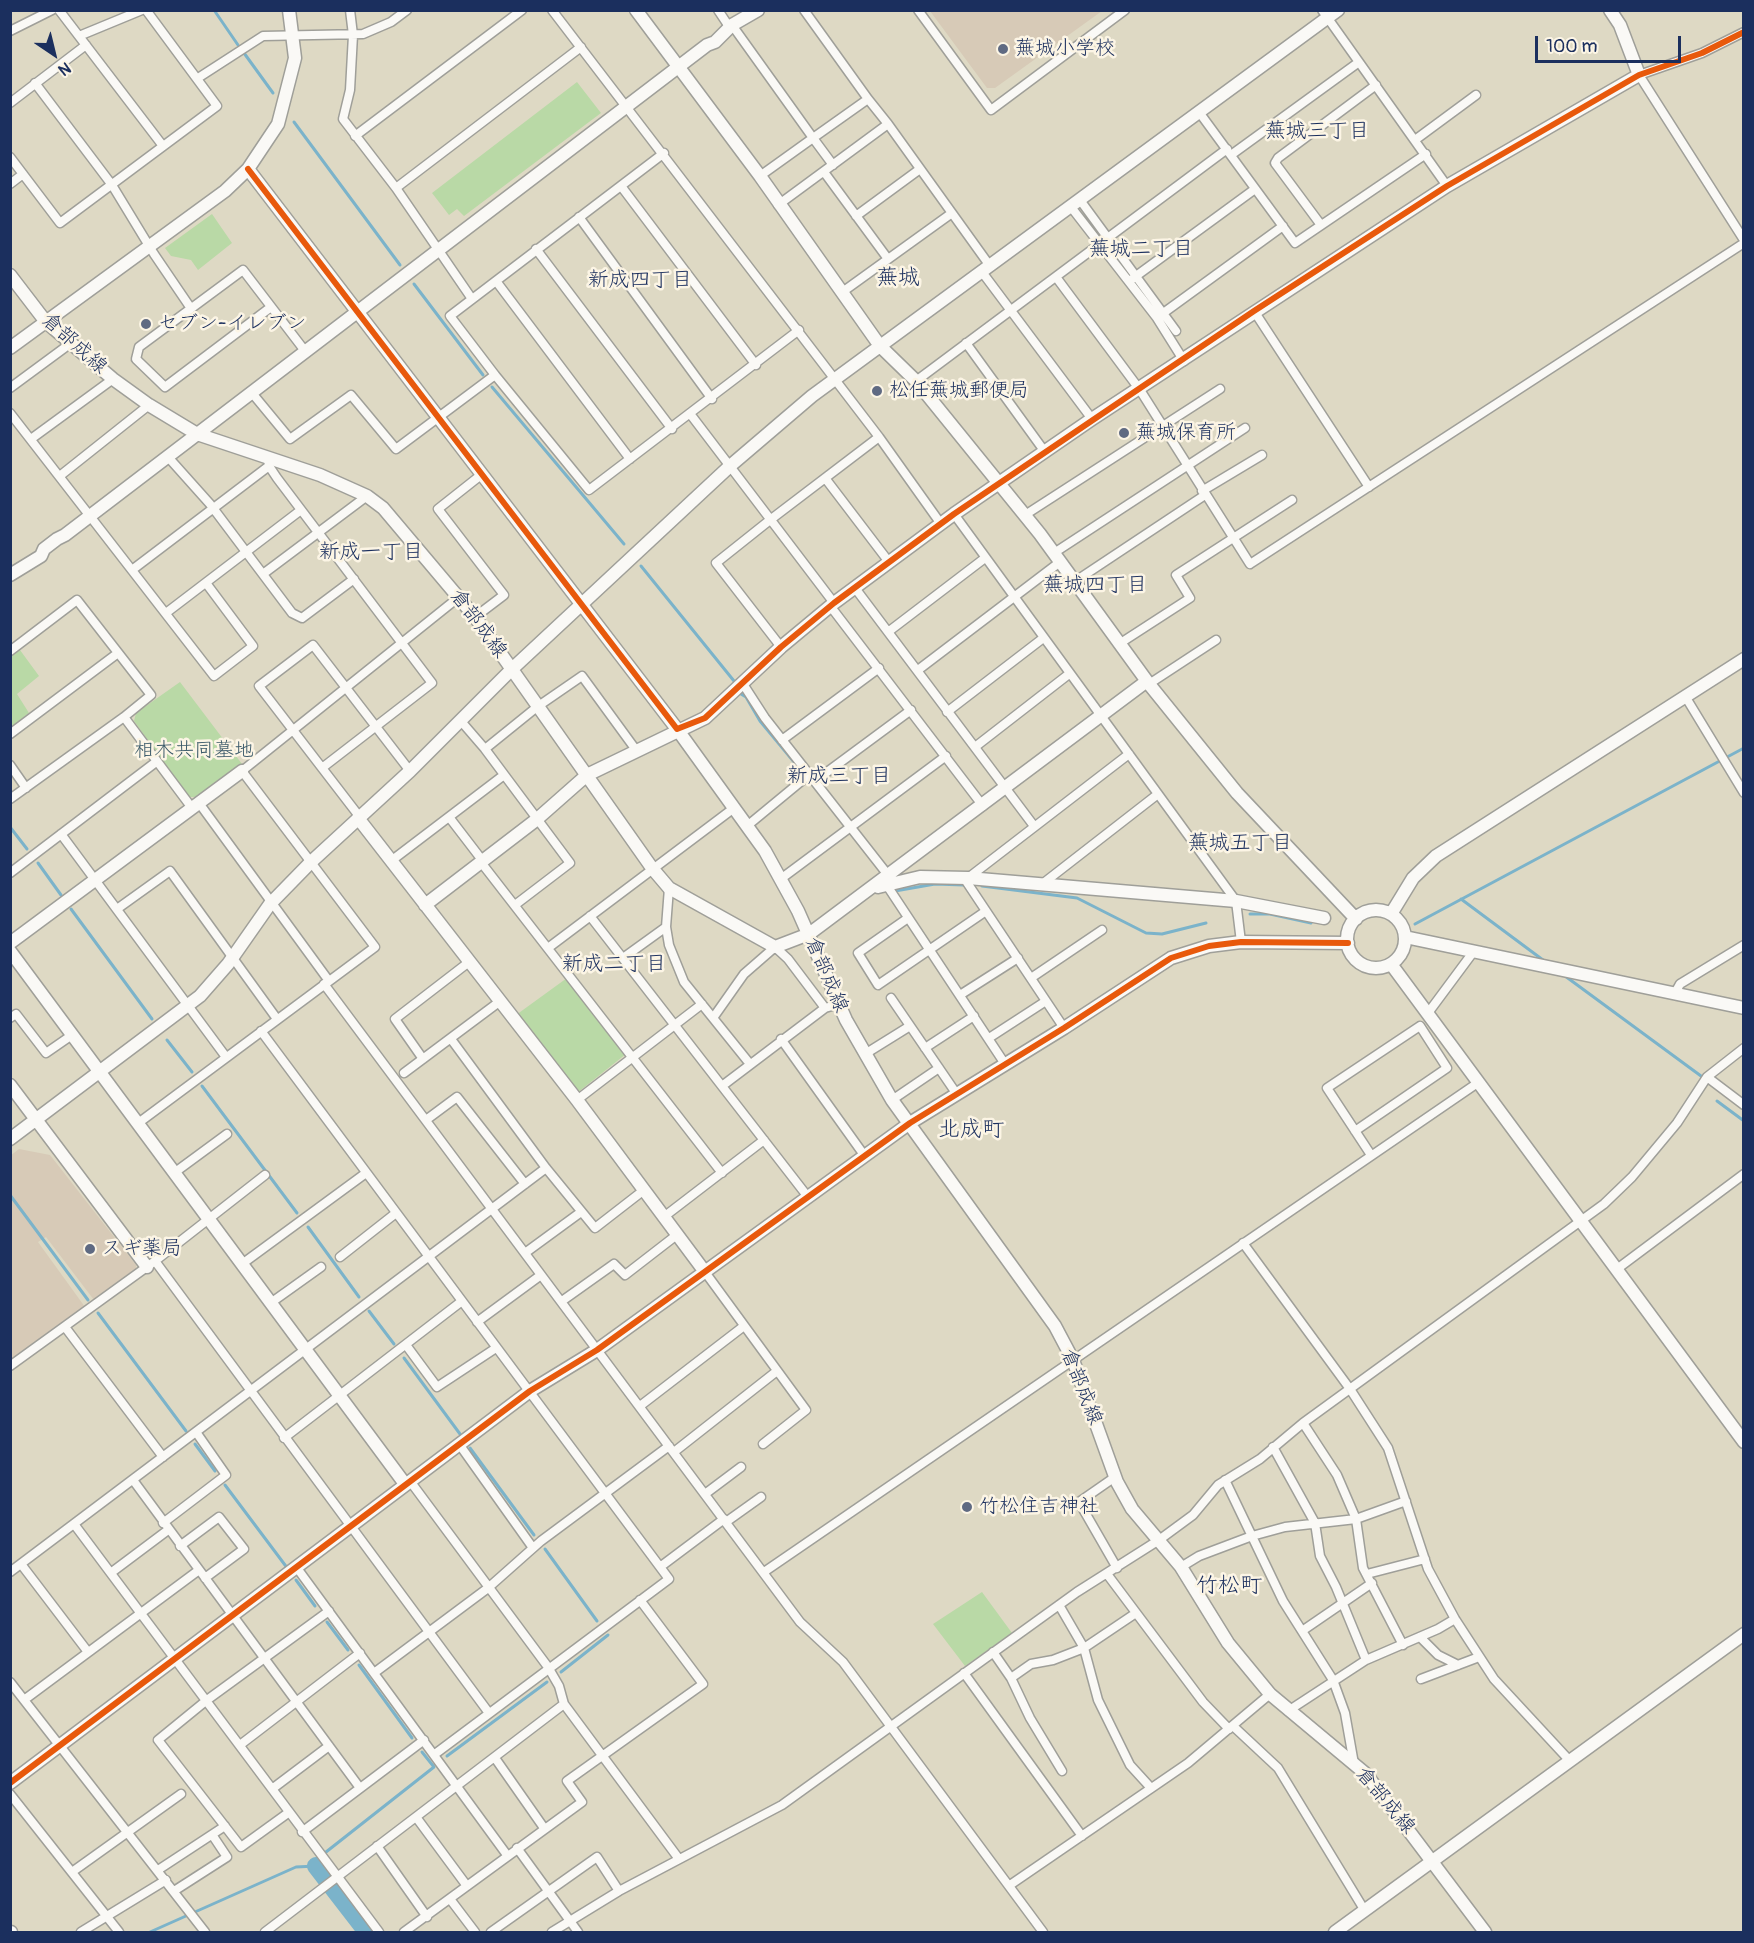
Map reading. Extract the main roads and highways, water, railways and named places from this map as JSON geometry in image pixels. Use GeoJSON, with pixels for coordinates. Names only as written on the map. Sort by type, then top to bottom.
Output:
{"type":"FeatureCollection","features":[{"type":"Feature","properties":{"kind":"waterway"},"geometry":{"type":"LineString","coordinates":[[214,10],[238,45]]}},
{"type":"Feature","properties":{"kind":"waterway"},"geometry":{"type":"LineString","coordinates":[[244,53],[273,93]]}},
{"type":"Feature","properties":{"kind":"waterway"},"geometry":{"type":"LineString","coordinates":[[294,122],[400,265]]}},
{"type":"Feature","properties":{"kind":"waterway"},"geometry":{"type":"LineString","coordinates":[[414,284],[483,375]]}},
{"type":"Feature","properties":{"kind":"waterway"},"geometry":{"type":"LineString","coordinates":[[492,387],[624,544]]}},
{"type":"Feature","properties":{"kind":"waterway"},"geometry":{"type":"LineString","coordinates":[[641,566],[734,681]]}},
{"type":"Feature","properties":{"kind":"waterway"},"geometry":{"type":"LineString","coordinates":[[741,694],[746,697],[760,721],[799,768]]}},
{"type":"Feature","properties":{"kind":"waterway"},"geometry":{"type":"LineString","coordinates":[[1415,924],[1744,748]]}},
{"type":"Feature","properties":{"kind":"waterway"},"geometry":{"type":"LineString","coordinates":[[10,827],[27,849]]}},
{"type":"Feature","properties":{"kind":"waterway"},"geometry":{"type":"LineString","coordinates":[[38,863],[61,895]]}},
{"type":"Feature","properties":{"kind":"waterway"},"geometry":{"type":"LineString","coordinates":[[895,891],[935,884],[964,885]]}},
{"type":"Feature","properties":{"kind":"waterway"},"geometry":{"type":"LineString","coordinates":[[982,886],[1077,898],[1146,933],[1162,934],[1206,923]]}},
{"type":"Feature","properties":{"kind":"waterway"},"geometry":{"type":"LineString","coordinates":[[1461,899],[1543,960]]}},
{"type":"Feature","properties":{"kind":"waterway"},"geometry":{"type":"LineString","coordinates":[[71,909],[152,1019]]}},
{"type":"Feature","properties":{"kind":"waterway"},"geometry":{"type":"LineString","coordinates":[[1250,914],[1270,914],[1311,923]]}},
{"type":"Feature","properties":{"kind":"waterway"},"geometry":{"type":"LineString","coordinates":[[1565,976],[1701,1076]]}},
{"type":"Feature","properties":{"kind":"waterway"},"geometry":{"type":"LineString","coordinates":[[167,1040],[192,1072]]}},
{"type":"Feature","properties":{"kind":"waterway"},"geometry":{"type":"LineString","coordinates":[[202,1086],[297,1213]]}},
{"type":"Feature","properties":{"kind":"waterway"},"geometry":{"type":"LineString","coordinates":[[1717,1101],[1744,1121]]}},
{"type":"Feature","properties":{"kind":"waterway"},"geometry":{"type":"LineString","coordinates":[[10,1195],[88,1300]]}},
{"type":"Feature","properties":{"kind":"waterway"},"geometry":{"type":"LineString","coordinates":[[308,1227],[359,1297]]}},
{"type":"Feature","properties":{"kind":"waterway"},"geometry":{"type":"LineString","coordinates":[[369,1311],[394,1344]]}},
{"type":"Feature","properties":{"kind":"waterway"},"geometry":{"type":"LineString","coordinates":[[98,1313],[186,1431]]}},
{"type":"Feature","properties":{"kind":"waterway"},"geometry":{"type":"LineString","coordinates":[[404,1358],[460,1434]]}},
{"type":"Feature","properties":{"kind":"waterway"},"geometry":{"type":"LineString","coordinates":[[195,1444],[215,1471]]}},
{"type":"Feature","properties":{"kind":"waterway"},"geometry":{"type":"LineString","coordinates":[[470,1448],[534,1535]]}},
{"type":"Feature","properties":{"kind":"waterway"},"geometry":{"type":"LineString","coordinates":[[225,1485],[288,1569]]}},
{"type":"Feature","properties":{"kind":"waterway"},"geometry":{"type":"LineString","coordinates":[[545,1549],[597,1621]]}},
{"type":"Feature","properties":{"kind":"waterway"},"geometry":{"type":"LineString","coordinates":[[296,1580],[315,1606]]}},
{"type":"Feature","properties":{"kind":"waterway"},"geometry":{"type":"LineString","coordinates":[[327,1622],[348,1650]]}},
{"type":"Feature","properties":{"kind":"waterway"},"geometry":{"type":"LineString","coordinates":[[561,1672],[608,1635]]}},
{"type":"Feature","properties":{"kind":"waterway"},"geometry":{"type":"LineString","coordinates":[[359,1665],[412,1738]]}},
{"type":"Feature","properties":{"kind":"waterway"},"geometry":{"type":"LineString","coordinates":[[447,1756],[547,1682]]}},
{"type":"Feature","properties":{"kind":"waterway"},"geometry":{"type":"LineString","coordinates":[[150,1932],[296,1867],[316,1866],[326,1852],[434,1767],[422,1752]]}},
{"type":"Feature","properties":{"kind":"waterway"},"geometry":{"type":"LineString","coordinates":[[316,1866],[367,1932]]}},
{"type":"Feature","properties":{"kind":"place","name":"蕪城小学校"},"geometry":{"type":"Point","coordinates":[1003,49]}},
{"type":"Feature","properties":{"kind":"place","name":"セブン-イレブン"},"geometry":{"type":"Point","coordinates":[146,324]}},
{"type":"Feature","properties":{"kind":"place","name":"松任蕪城郵便局"},"geometry":{"type":"Point","coordinates":[877,391]}},
{"type":"Feature","properties":{"kind":"place","name":"蕪城保育所"},"geometry":{"type":"Point","coordinates":[1124,433]}},
{"type":"Feature","properties":{"kind":"place","name":"スギ薬局"},"geometry":{"type":"Point","coordinates":[90,1249]}},
{"type":"Feature","properties":{"kind":"place","name":"竹松住吉神社"},"geometry":{"type":"Point","coordinates":[967,1507]}},
{"type":"Feature","properties":{"kind":"district","name":"蕪城三丁目"},"geometry":{"type":"Point","coordinates":[1317,132]}},
{"type":"Feature","properties":{"kind":"district","name":"蕪城二丁目"},"geometry":{"type":"Point","coordinates":[1141,250]}},
{"type":"Feature","properties":{"kind":"district","name":"蕪城"},"geometry":{"type":"Point","coordinates":[898,278]}},
{"type":"Feature","properties":{"kind":"district","name":"新成四丁目"},"geometry":{"type":"Point","coordinates":[640,281]}},
{"type":"Feature","properties":{"kind":"district","name":"新成一丁目"},"geometry":{"type":"Point","coordinates":[371,553]}},
{"type":"Feature","properties":{"kind":"district","name":"蕪城四丁目"},"geometry":{"type":"Point","coordinates":[1095,586]}},
{"type":"Feature","properties":{"kind":"district","name":"新成三丁目"},"geometry":{"type":"Point","coordinates":[839,777]}},
{"type":"Feature","properties":{"kind":"district","name":"蕪城五丁目"},"geometry":{"type":"Point","coordinates":[1240,844]}},
{"type":"Feature","properties":{"kind":"district","name":"新成二丁目"},"geometry":{"type":"Point","coordinates":[614,965]}},
{"type":"Feature","properties":{"kind":"district","name":"北成町"},"geometry":{"type":"Point","coordinates":[971,1130]}},
{"type":"Feature","properties":{"kind":"district","name":"竹松町"},"geometry":{"type":"Point","coordinates":[1229,1586]}},
{"type":"Feature","properties":{"kind":"park label","name":"相木共同墓地"},"geometry":{"type":"Point","coordinates":[194,751]}}]}
